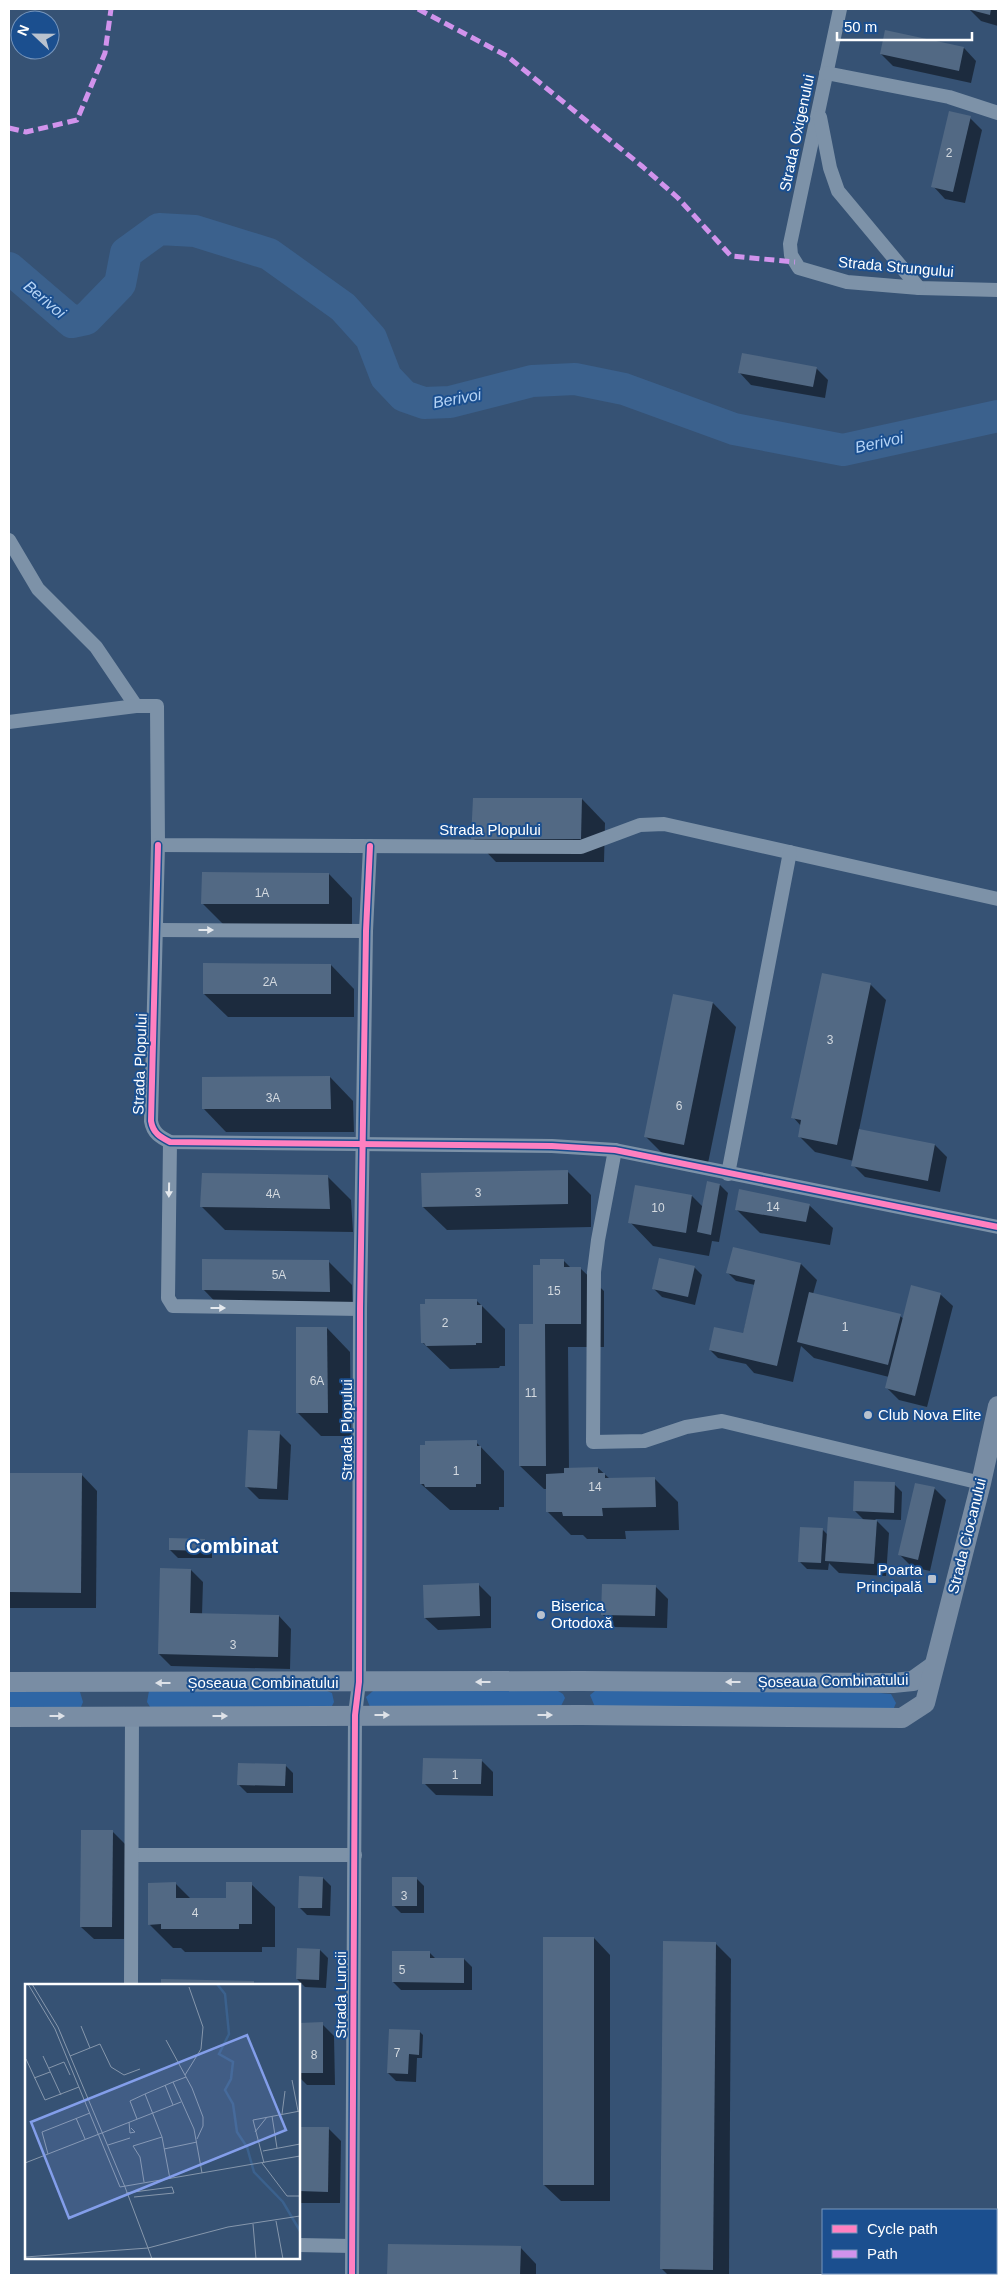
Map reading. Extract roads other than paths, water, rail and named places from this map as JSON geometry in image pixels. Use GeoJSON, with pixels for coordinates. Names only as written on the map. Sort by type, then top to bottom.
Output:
{"type":"FeatureCollection","features":[{"type":"Feature","properties":{"kind":"main road","name":"Strada Ciocanului"},"geometry":{"type":"LineString","coordinates":[[934,1666],[981,1483],[998,1406]]}},
{"type":"Feature","properties":{"kind":"main road","name":"Șoseaua Combinatului"},"geometry":{"type":"LineString","coordinates":[[9,1682],[581,1681],[903,1683],[913,1681],[934,1666]]}},
{"type":"Feature","properties":{"kind":"main road","name":"Șoseaua Combinatului"},"geometry":{"type":"LineString","coordinates":[[9,1717],[581,1715],[895,1719],[915,1711],[924,1703],[934,1666]]}},
{"type":"Feature","properties":{"kind":"main road"},"geometry":{"type":"LineString","coordinates":[[581,1681],[581,1715]]}},
{"type":"Feature","properties":{"kind":"main road"},"geometry":{"type":"LineString","coordinates":[[132,1683],[132,1716]]}},
{"type":"Feature","properties":{"kind":"street","name":"Strada Oxigenului"},"geometry":{"type":"LineString","coordinates":[[794,262],[790,247],[840,9]]}},
{"type":"Feature","properties":{"kind":"street"},"geometry":{"type":"LineString","coordinates":[[826,73],[949,97],[998,112]]}},
{"type":"Feature","properties":{"kind":"street"},"geometry":{"type":"LineString","coordinates":[[819,108],[830,168],[838,191],[919,288]]}},
{"type":"Feature","properties":{"kind":"street","name":"Strada Strungului"},"geometry":{"type":"LineString","coordinates":[[794,262],[805,271],[847,282],[919,288],[998,290]]}},
{"type":"Feature","properties":{"kind":"street"},"geometry":{"type":"LineString","coordinates":[[9,540],[38,590],[96,647],[136,706]]}},
{"type":"Feature","properties":{"kind":"street","name":"Strada Plopului"},"geometry":{"type":"LineString","coordinates":[[9,722],[136,706],[156,706],[157,930],[150,1121],[152,1128],[159,1136],[170,1142]]}},
{"type":"Feature","properties":{"kind":"street","name":"Strada Plopului"},"geometry":{"type":"LineString","coordinates":[[158,845],[581,847],[640,825],[664,824],[790,852]]}},
{"type":"Feature","properties":{"kind":"street","name":"Strada Plopului"},"geometry":{"type":"LineString","coordinates":[[355,1715],[359,1682],[360,1309],[366,931],[370,846]]}},
{"type":"Feature","properties":{"kind":"street"},"geometry":{"type":"LineString","coordinates":[[728,1174],[790,852],[998,899]]}},
{"type":"Feature","properties":{"kind":"street"},"geometry":{"type":"LineString","coordinates":[[157,930],[366,931]]}},
{"type":"Feature","properties":{"kind":"street"},"geometry":{"type":"LineString","coordinates":[[360,1309],[173,1306],[168,1298],[170,1142],[552,1146],[615,1150],[998,1227]]}},
{"type":"Feature","properties":{"kind":"street"},"geometry":{"type":"LineString","coordinates":[[615,1150],[594,1272],[593,1442],[644,1440],[686,1427],[722,1421],[981,1483]]}},
{"type":"Feature","properties":{"kind":"street","name":"Strada Luncii"},"geometry":{"type":"LineString","coordinates":[[352,2275],[355,1715]]}},
{"type":"Feature","properties":{"kind":"street"},"geometry":{"type":"LineString","coordinates":[[131,1984],[132,1716]]}},
{"type":"Feature","properties":{"kind":"street"},"geometry":{"type":"LineString","coordinates":[[132,1856],[355,1855]]}},
{"type":"Feature","properties":{"kind":"street"},"geometry":{"type":"LineString","coordinates":[[300,2245],[352,2246]]}},
{"type":"Feature","properties":{"kind":"waterway","name":"Berivoi"},"geometry":{"type":"LineString","coordinates":[[9,268],[72,322],[86,319],[120,284],[126,253],[159,229],[195,231],[269,254],[343,307],[371,338],[386,377],[404,396],[424,403],[450,402],[532,381],[575,379],[624,389],[734,429],[843,450],[998,416]]}},
{"type":"Feature","properties":{"kind":"place","name":"Club Nova Elite"},"geometry":{"type":"Point","coordinates":[868,1415]}},
{"type":"Feature","properties":{"kind":"place","name":"Poarta Principală"},"geometry":{"type":"Point","coordinates":[932,1579]}},
{"type":"Feature","properties":{"kind":"place","name":"Biserica Ortodoxă"},"geometry":{"type":"Point","coordinates":[541,1615]}},
{"type":"Feature","properties":{"kind":"district","name":"Combinat"},"geometry":{"type":"Point","coordinates":[232,1546]}}]}
